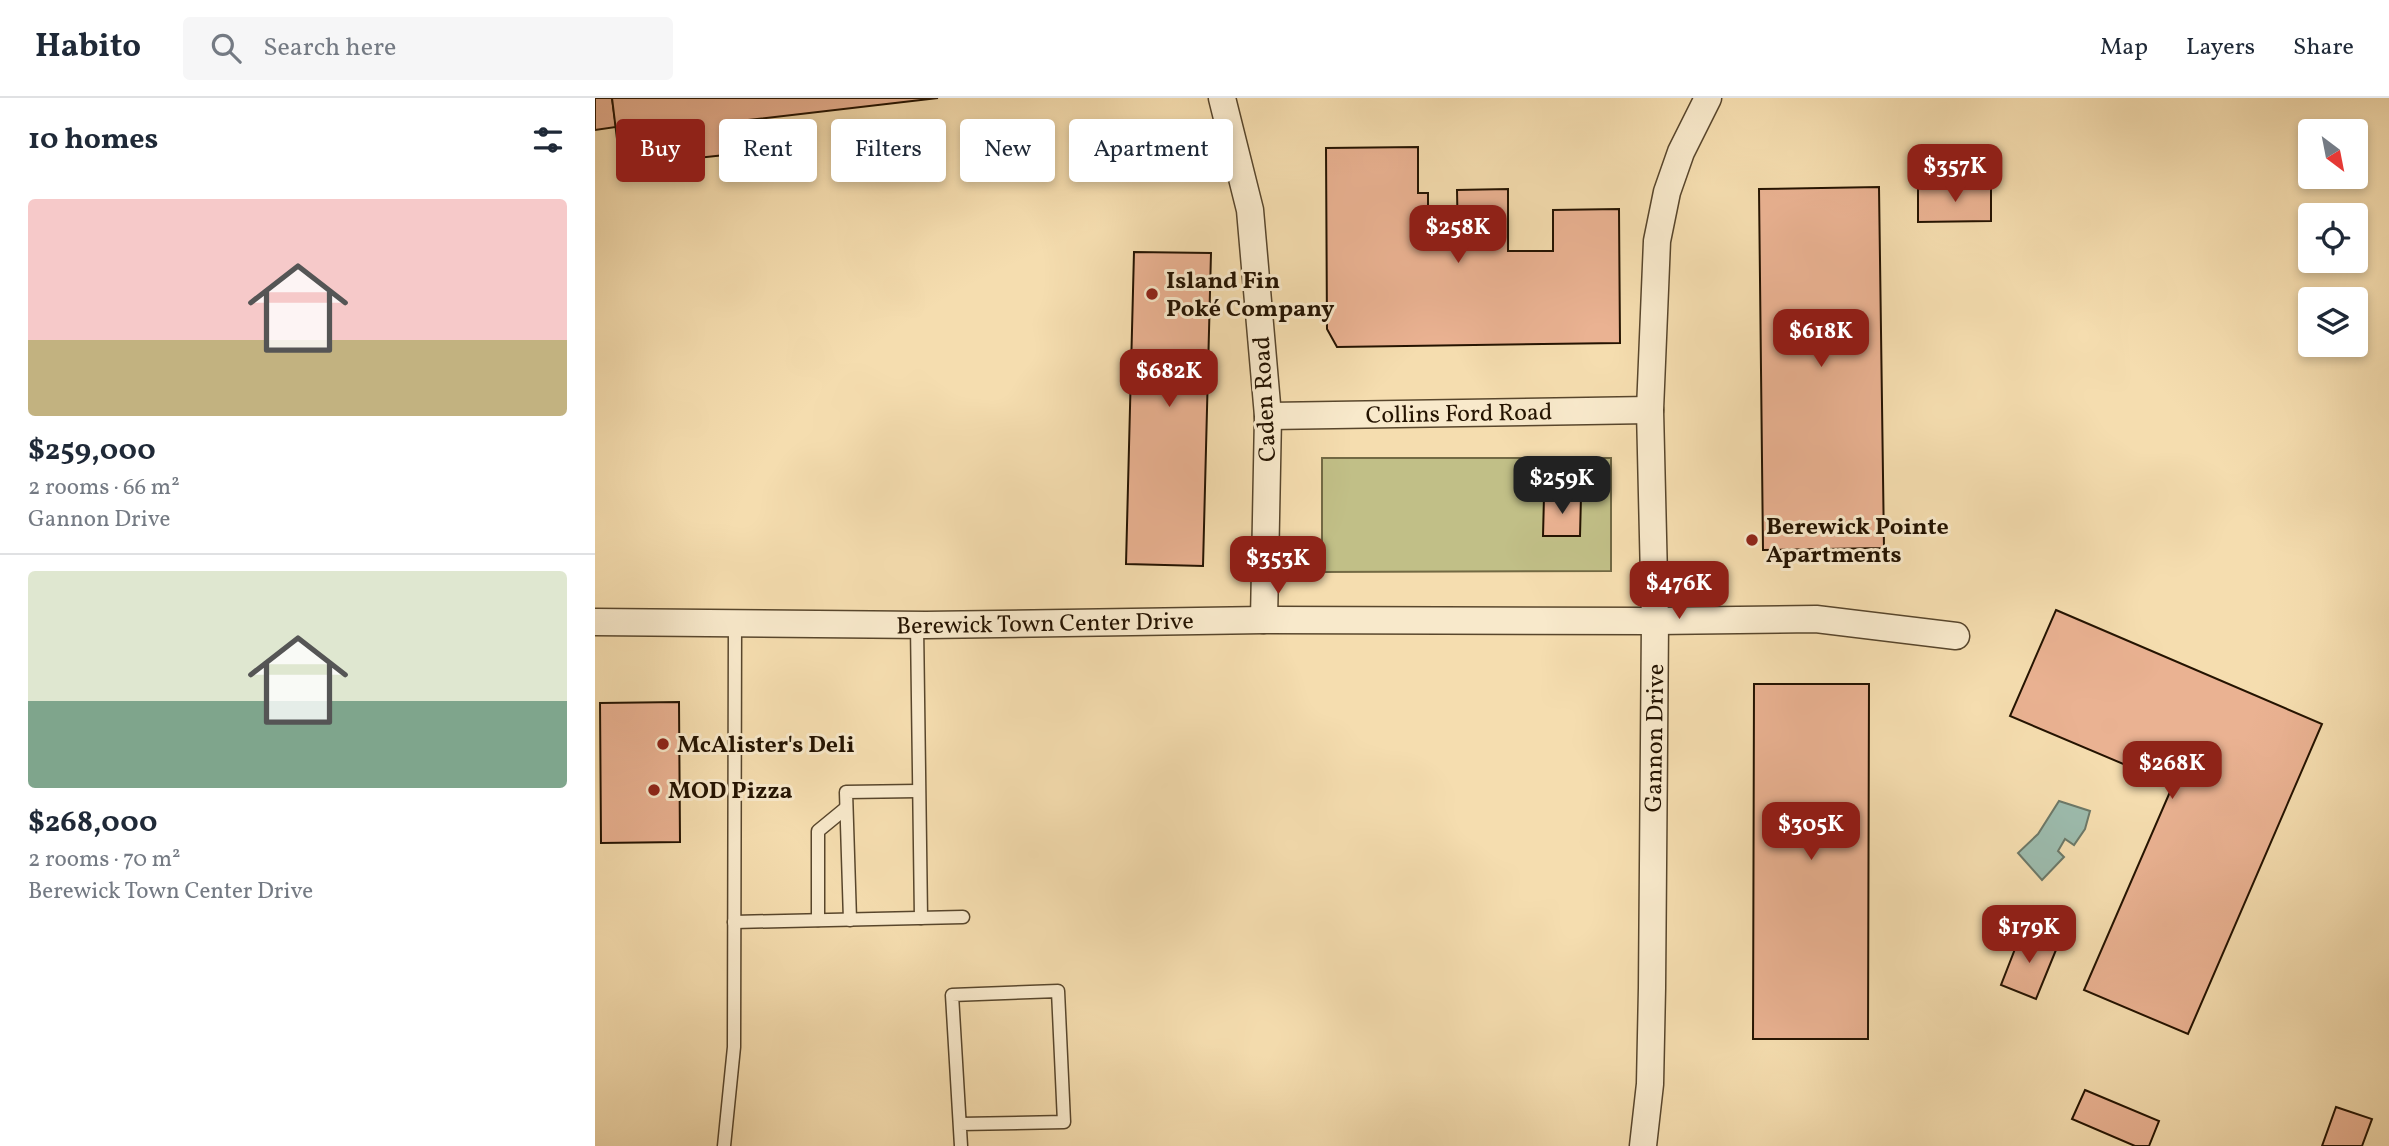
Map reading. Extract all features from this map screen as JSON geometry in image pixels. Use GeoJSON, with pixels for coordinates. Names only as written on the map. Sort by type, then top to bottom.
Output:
{"type":"FeatureCollection","features":[{"type":"Feature","properties":{"kind":"street","name":"Caden Road"},"geometry":{"type":"LineString","coordinates":[[1222,98],[1250,210],[1268,416],[1264,620]]}},
{"type":"Feature","properties":{"kind":"street","name":"Gannon Drive"},"geometry":{"type":"LineString","coordinates":[[1641,1142],[1650,1084],[1651,1056],[1655,621],[1650,410],[1657,241],[1667,192],[1681,152],[1708,98]]}},
{"type":"Feature","properties":{"kind":"street","name":"Collins Ford Road"},"geometry":{"type":"LineString","coordinates":[[1268,416],[1650,410]]}},
{"type":"Feature","properties":{"kind":"street","name":"Berewick Town Center Drive"},"geometry":{"type":"LineString","coordinates":[[595,622],[917,625],[1264,620],[1816,619],[1956,636]]}},
{"type":"Feature","properties":{"kind":"lane"},"geometry":{"type":"LineString","coordinates":[[724,1146],[734,1046],[735,624]]}},
{"type":"Feature","properties":{"kind":"lane"},"geometry":{"type":"LineString","coordinates":[[917,625],[921,918]]}},
{"type":"Feature","properties":{"kind":"lane"},"geometry":{"type":"LineString","coordinates":[[850,920],[846,792],[918,791]]}},
{"type":"Feature","properties":{"kind":"lane"},"geometry":{"type":"LineString","coordinates":[[818,920],[818,831],[846,807]]}},
{"type":"Feature","properties":{"kind":"lane"},"geometry":{"type":"LineString","coordinates":[[734,922],[963,917]]}},
{"type":"Feature","properties":{"kind":"lane"},"geometry":{"type":"LineString","coordinates":[[960,1124],[1064,1122],[1058,991],[952,995],[961,1146]]}},
{"type":"Feature","properties":{"kind":"shaded area"},"geometry":{"type":"Polygon","coordinates":[[[1322,458],[1611,458],[1611,571],[1322,572],[1322,458]]]}},
{"type":"Feature","properties":{"kind":"shaded area"},"geometry":{"type":"Polygon","coordinates":[[[2059,801],[2090,811],[2085,829],[2074,845],[2065,839],[2058,851],[2064,857],[2042,880],[2018,853],[2038,834],[2059,801]]]}},
{"type":"Feature","properties":{"kind":"building"},"geometry":{"type":"Polygon","coordinates":[[[595,98],[612,98],[616,127],[595,130],[595,98]]]}},
{"type":"Feature","properties":{"kind":"building"},"geometry":{"type":"Polygon","coordinates":[[[612,98],[938,98],[758,119],[719,119],[719,156],[705,157],[705,119],[616,119],[616,131],[612,98]]]}},
{"type":"Feature","properties":{"kind":"building"},"geometry":{"type":"Polygon","coordinates":[[[1418,147],[1418,193],[1428,193],[1428,245],[1458,244],[1457,190],[1508,189],[1508,251],[1553,251],[1553,210],[1619,209],[1620,343],[1337,347],[1327,329],[1326,148],[1418,147]]]}},
{"type":"Feature","properties":{"kind":"building"},"geometry":{"type":"Polygon","coordinates":[[[1991,186],[1991,221],[1918,222],[1918,187],[1991,186]]]}},
{"type":"Feature","properties":{"kind":"building"},"geometry":{"type":"Polygon","coordinates":[[[1879,187],[1884,548],[1763,550],[1759,189],[1879,187]]]}},
{"type":"Feature","properties":{"kind":"building"},"geometry":{"type":"Polygon","coordinates":[[[1134,252],[1211,253],[1203,566],[1126,564],[1134,252]]]}},
{"type":"Feature","properties":{"kind":"building"},"geometry":{"type":"Polygon","coordinates":[[[1544,496],[1581,496],[1580,536],[1543,536],[1544,496]]]}},
{"type":"Feature","properties":{"kind":"building"},"geometry":{"type":"Polygon","coordinates":[[[2056,610],[2322,724],[2188,1034],[2084,990],[2173,785],[2010,716],[2056,610]]]}},
{"type":"Feature","properties":{"kind":"building"},"geometry":{"type":"Polygon","coordinates":[[[1754,684],[1869,684],[1868,1039],[1753,1039],[1754,684]]]}},
{"type":"Feature","properties":{"kind":"building"},"geometry":{"type":"Polygon","coordinates":[[[679,702],[680,842],[601,843],[600,703],[679,702]]]}},
{"type":"Feature","properties":{"kind":"building"},"geometry":{"type":"Polygon","coordinates":[[[2022,931],[2058,945],[2036,999],[2001,985],[2022,931]]]}},
{"type":"Feature","properties":{"kind":"building"},"geometry":{"type":"Polygon","coordinates":[[[2085,1090],[2159,1121],[2149,1146],[2135,1146],[2072,1119],[2085,1090]]]}},
{"type":"Feature","properties":{"kind":"building"},"geometry":{"type":"Polygon","coordinates":[[[2336,1107],[2372,1119],[2362,1146],[2322,1146],[2336,1107]]]}},
{"type":"Feature","properties":{"kind":"place","name":"Island Fin Poké Company"},"geometry":{"type":"Point","coordinates":[1152,294]}},
{"type":"Feature","properties":{"kind":"place","name":"Berewick Pointe Apartments"},"geometry":{"type":"Point","coordinates":[1752,540]}},
{"type":"Feature","properties":{"kind":"place","name":"McAlister's Deli"},"geometry":{"type":"Point","coordinates":[663,744]}},
{"type":"Feature","properties":{"kind":"place","name":"MOD Pizza"},"geometry":{"type":"Point","coordinates":[654,790]}}]}
